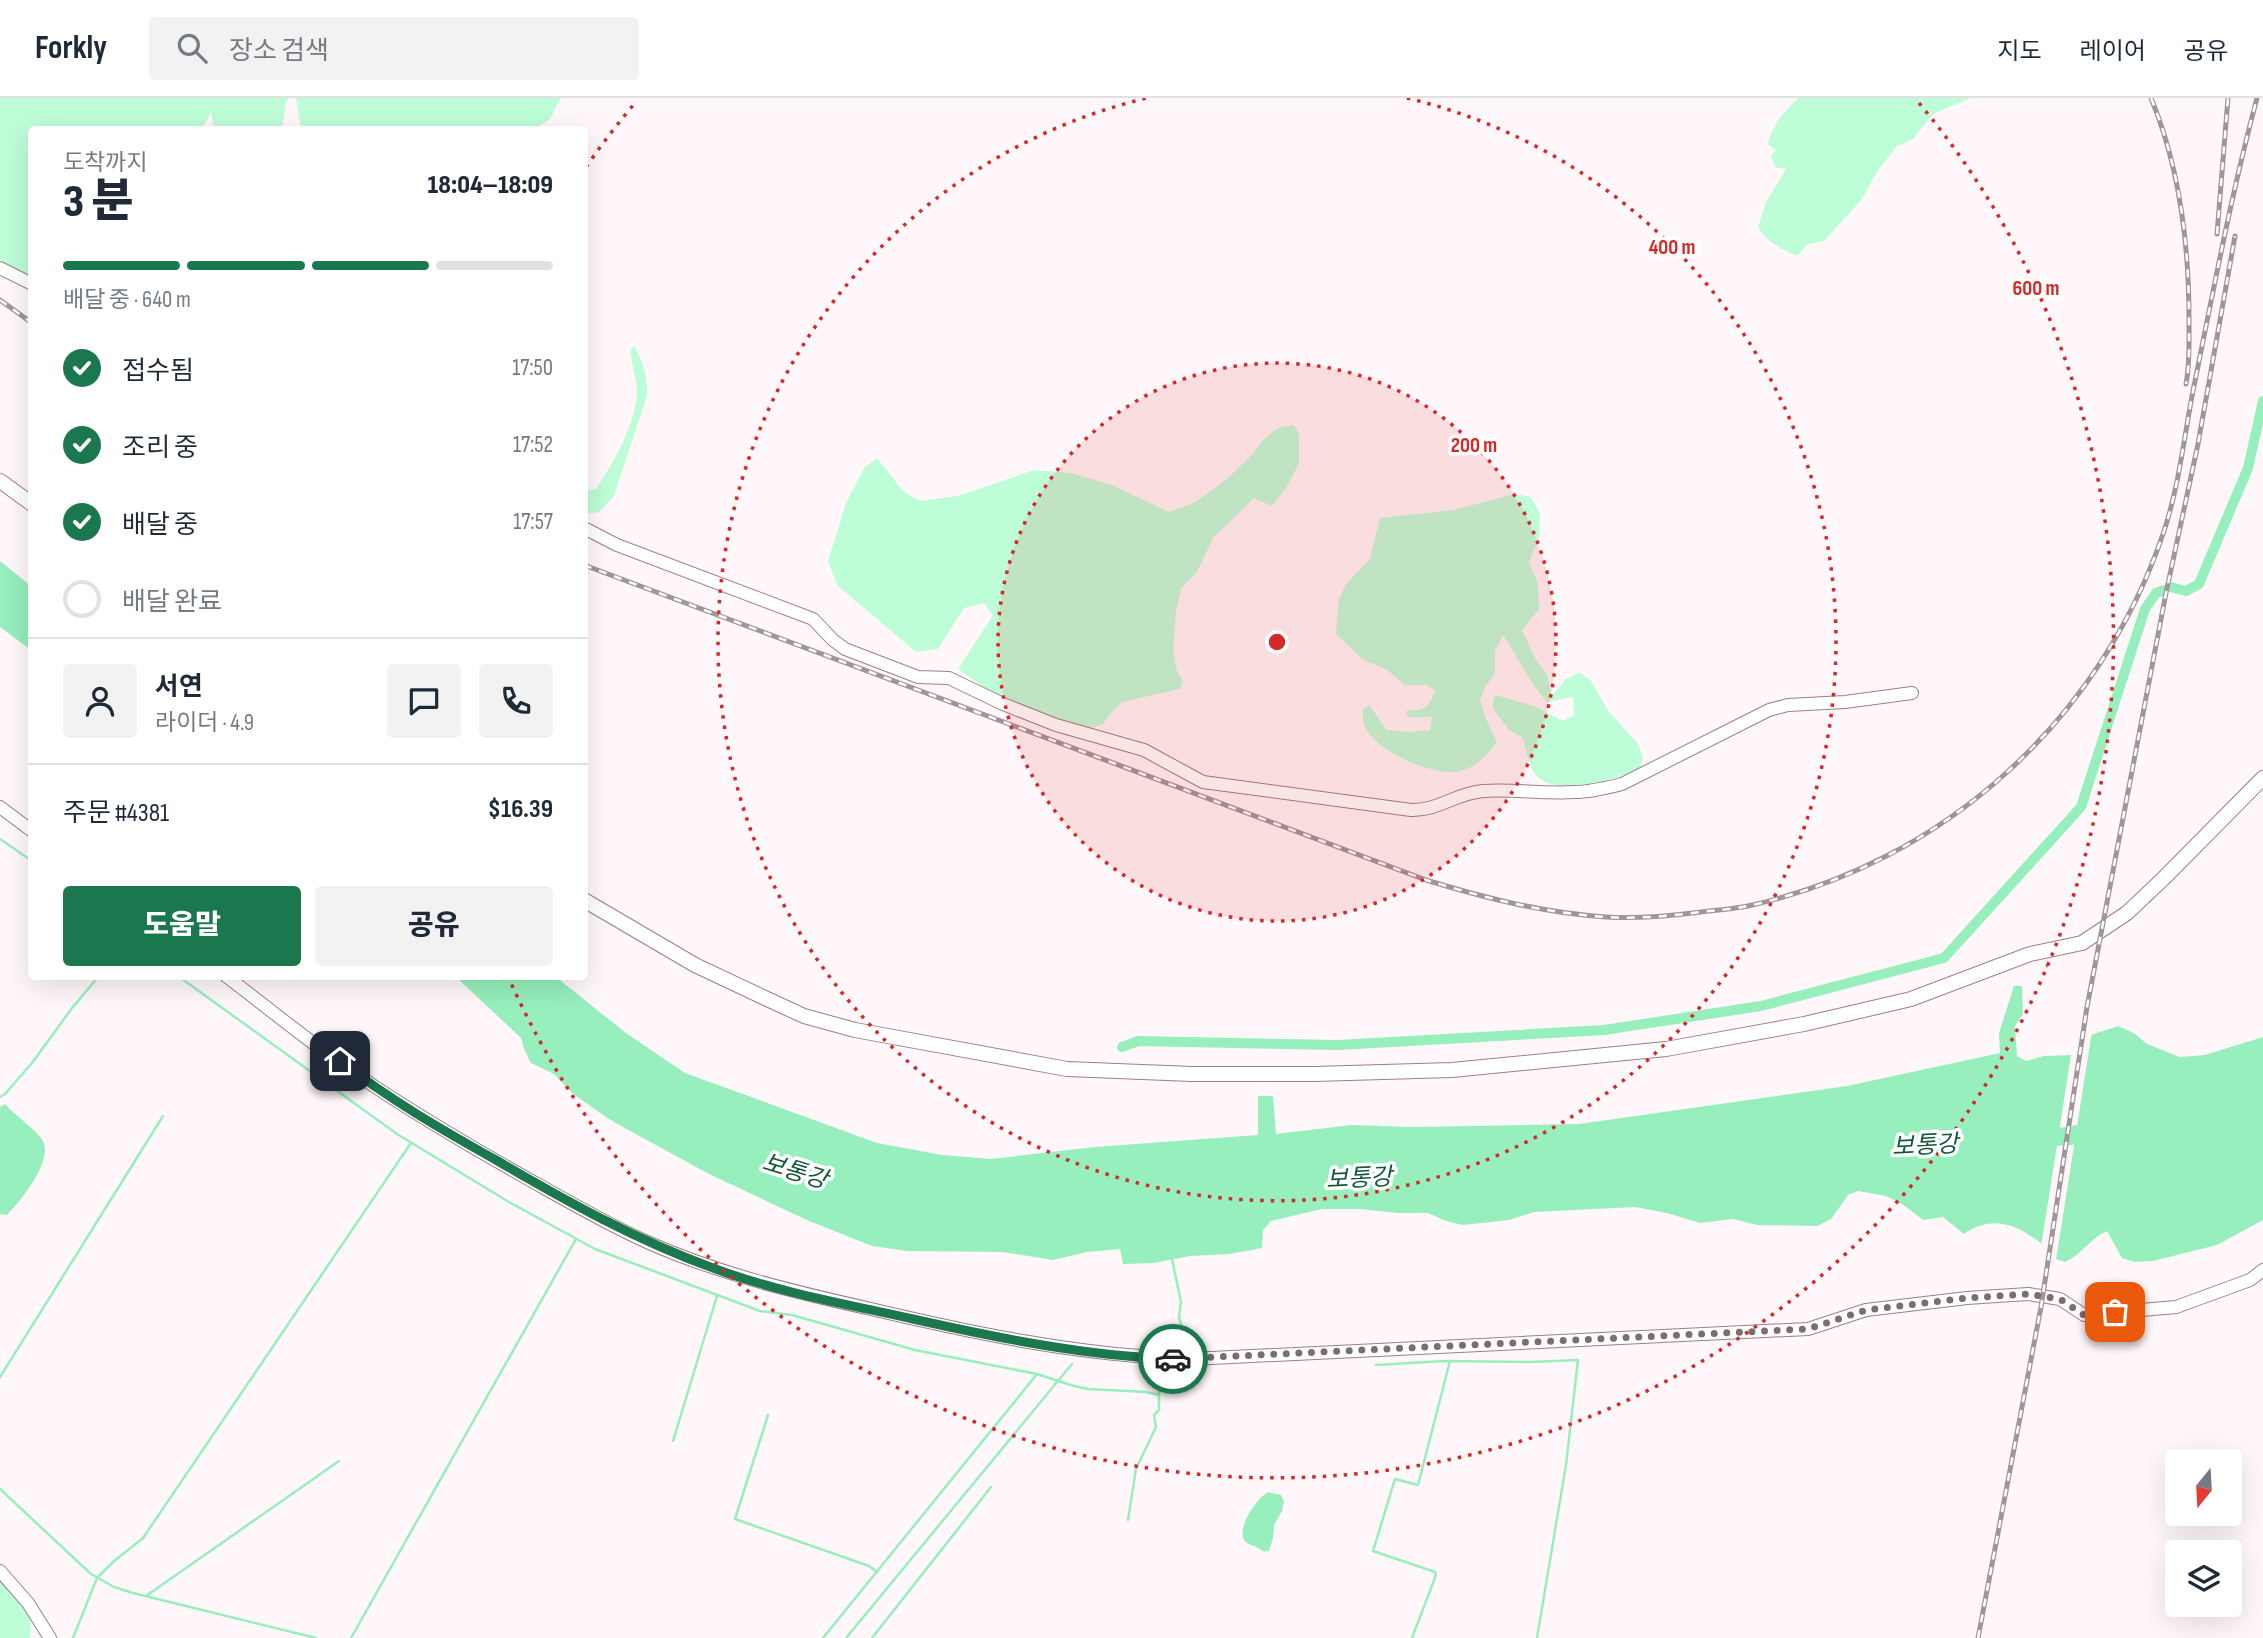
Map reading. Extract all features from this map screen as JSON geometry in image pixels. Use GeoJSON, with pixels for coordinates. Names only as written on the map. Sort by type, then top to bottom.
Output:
{"type":"FeatureCollection","features":[{"type":"Feature","properties":{"kind":"main road"},"geometry":{"type":"LineString","coordinates":[[0,481],[28,501]]}},
{"type":"Feature","properties":{"kind":"main road"},"geometry":{"type":"LineString","coordinates":[[588,902],[695,965],[804,1016],[855,1030],[1066,1069],[1192,1074],[1452,1070],[1666,1049],[1804,1024],[1911,999],[2031,954],[2082,943],[2127,913],[2263,778]]}},
{"type":"Feature","properties":{"kind":"street"},"geometry":{"type":"LineString","coordinates":[[0,268],[28,282]]}},
{"type":"Feature","properties":{"kind":"street"},"geometry":{"type":"LineString","coordinates":[[588,530],[617,545],[813,619],[832,640],[845,649],[918,677],[950,678],[1003,704],[1056,724],[1144,750],[1202,782],[1410,810],[1425,811],[1481,791],[1597,790],[1648,772],[1769,710],[1788,705],[1845,702],[1912,693]]}},
{"type":"Feature","properties":{"kind":"street"},"geometry":{"type":"LineString","coordinates":[[0,807],[28,828]]}},
{"type":"Feature","properties":{"kind":"street"},"geometry":{"type":"LineString","coordinates":[[231,980],[361,1077],[426,1119],[599,1219],[648,1243],[715,1269],[785,1289],[960,1330],[1134,1358],[1191,1359],[1808,1329],[1866,1310],[2028,1294],[2060,1299],[2084,1315],[2176,1307],[2250,1280],[2263,1270]]}},
{"type":"Feature","properties":{"kind":"street"},"geometry":{"type":"LineString","coordinates":[[0,1571],[28,1603],[50,1638]]}},
{"type":"Feature","properties":{"kind":"shaded area"},"geometry":{"type":"Polygon","coordinates":[[[0,98],[289,98],[282,126],[213,126],[211,112],[204,126],[28,126],[28,276],[0,260],[0,98]]]}},
{"type":"Feature","properties":{"kind":"shaded area"},"geometry":{"type":"Polygon","coordinates":[[[296,98],[561,98],[550,119],[539,126],[301,126],[296,98]]]}},
{"type":"Feature","properties":{"kind":"shaded area"},"geometry":{"type":"Polygon","coordinates":[[[1799,98],[1971,98],[1933,114],[1913,139],[1897,146],[1878,170],[1862,199],[1824,241],[1808,244],[1797,256],[1775,244],[1758,227],[1766,202],[1786,169],[1775,167],[1771,156],[1776,150],[1768,144],[1770,137],[1779,119],[1799,98]]]}},
{"type":"Feature","properties":{"kind":"shaded area"},"geometry":{"type":"Polygon","coordinates":[[[634,346],[645,372],[646,399],[614,496],[599,512],[588,514],[588,490],[596,489],[603,479],[622,444],[632,418],[637,394],[630,351],[634,346]]]}},
{"type":"Feature","properties":{"kind":"shaded area"},"geometry":{"type":"Polygon","coordinates":[[[1293,425],[1299,433],[1299,463],[1288,485],[1272,506],[1254,498],[1213,538],[1197,572],[1181,588],[1173,649],[1176,669],[1183,681],[1180,689],[1123,702],[1103,724],[1089,729],[1068,725],[999,698],[958,669],[993,615],[984,603],[964,608],[938,649],[916,652],[838,586],[828,561],[846,503],[864,468],[877,458],[903,491],[919,501],[958,496],[1034,470],[1071,473],[1112,485],[1169,512],[1194,503],[1227,479],[1264,439],[1278,428],[1293,425]]]}},
{"type":"Feature","properties":{"kind":"shaded area"},"geometry":{"type":"Polygon","coordinates":[[[1514,494],[1531,497],[1540,513],[1539,537],[1529,562],[1538,584],[1539,609],[1522,630],[1536,660],[1547,675],[1552,696],[1565,680],[1579,672],[1591,681],[1609,712],[1638,744],[1643,757],[1640,768],[1630,773],[1601,782],[1570,786],[1544,781],[1535,774],[1522,737],[1509,730],[1492,707],[1495,695],[1534,706],[1563,721],[1574,715],[1573,697],[1547,702],[1503,635],[1495,651],[1495,673],[1480,700],[1497,742],[1473,766],[1454,772],[1419,765],[1383,747],[1366,729],[1363,709],[1369,705],[1387,730],[1430,730],[1432,717],[1408,717],[1406,711],[1425,707],[1435,691],[1427,685],[1405,685],[1387,670],[1362,659],[1336,634],[1339,599],[1346,584],[1370,559],[1380,518],[1454,510],[1514,494]]]}},
{"type":"Feature","properties":{"kind":"shaded area"},"geometry":{"type":"Polygon","coordinates":[[[0,1580],[20,1601],[31,1621],[30,1638],[0,1638],[0,1580]]]}},
{"type":"Feature","properties":{"kind":"water"},"geometry":{"type":"Polygon","coordinates":[[[0,561],[28,584],[28,648],[0,627],[0,561]]]}},
{"type":"Feature","properties":{"kind":"water"},"geometry":{"type":"Polygon","coordinates":[[[459,980],[560,980],[626,1033],[685,1073],[877,1143],[942,1155],[991,1159],[1095,1147],[1258,1135],[1258,1096],[1273,1096],[1276,1134],[1352,1125],[1411,1127],[1579,1124],[1847,1086],[2000,1053],[1999,1033],[2014,986],[2022,986],[2023,1014],[2015,1026],[2017,1056],[2026,1061],[2044,1056],[2071,1055],[2042,1244],[2005,1224],[1985,1224],[1964,1234],[1943,1217],[1923,1220],[1886,1196],[1858,1191],[1848,1195],[1832,1218],[1818,1226],[1757,1225],[1733,1219],[1700,1223],[1635,1207],[1534,1212],[1509,1220],[1463,1225],[1428,1213],[1322,1209],[1271,1221],[1263,1230],[1262,1248],[1154,1263],[1123,1264],[1120,1249],[1087,1252],[1053,1260],[1003,1252],[907,1251],[872,1246],[809,1221],[709,1174],[612,1121],[573,1094],[554,1074],[531,1063],[521,1038],[459,980]]]}},
{"type":"Feature","properties":{"kind":"water"},"geometry":{"type":"Polygon","coordinates":[[[2118,1026],[2134,1033],[2147,1044],[2180,1057],[2205,1055],[2263,1037],[2263,1220],[2217,1245],[2153,1261],[2135,1262],[2122,1258],[2107,1231],[2065,1262],[2056,1259],[2091,1035],[2118,1026]]]}},
{"type":"Feature","properties":{"kind":"water"},"geometry":{"type":"Polygon","coordinates":[[[5,1104],[41,1138],[45,1146],[41,1167],[35,1179],[7,1215],[0,1214],[0,1107],[5,1104]]]}},
{"type":"Feature","properties":{"kind":"water"},"geometry":{"type":"Polygon","coordinates":[[[1268,1492],[1281,1495],[1284,1501],[1274,1525],[1269,1551],[1263,1552],[1244,1540],[1243,1528],[1249,1513],[1268,1492]]]}},
{"type":"Feature","properties":{"kind":"pier"},"geometry":{"type":"Polygon","coordinates":[[[2092,1031],[2055,1262],[2052,1258],[2087,1034],[2092,1031]]]}},
{"type":"Feature","properties":{"kind":"pier"},"geometry":{"type":"Polygon","coordinates":[[[2072,1051],[2075,1055],[2045,1244],[2041,1247],[2072,1051]]]}},
{"type":"Feature","properties":{"kind":"waterway"},"geometry":{"type":"LineString","coordinates":[[2170,587],[2186,591],[2199,584],[2248,468],[2263,401]]}},
{"type":"Feature","properties":{"kind":"waterway"},"geometry":{"type":"LineString","coordinates":[[1122,1047],[1138,1041],[1338,1045],[1604,1030],[1761,1006],[1944,958],[2081,807],[2145,609],[2156,593],[2164,590]]}},
{"type":"Feature","properties":{"kind":"waterway"},"geometry":{"type":"LineString","coordinates":[[0,839],[28,858]]}},
{"type":"Feature","properties":{"kind":"waterway"},"geometry":{"type":"LineString","coordinates":[[0,1097],[32,1063],[96,980]]}},
{"type":"Feature","properties":{"kind":"waterway"},"geometry":{"type":"LineString","coordinates":[[184,980],[397,1134],[509,1202],[595,1249],[760,1311],[792,1315],[915,1350],[1037,1374],[1088,1389],[1159,1395]]}},
{"type":"Feature","properties":{"kind":"waterway"},"geometry":{"type":"LineString","coordinates":[[0,1377],[163,1116]]}},
{"type":"Feature","properties":{"kind":"waterway","name":"보통강"},"geometry":{"type":"LineString","coordinates":[[2037,1138],[2070,1136],[2096,1129]]}},
{"type":"Feature","properties":{"kind":"waterway"},"geometry":{"type":"LineString","coordinates":[[73,1638],[97,1578],[143,1538],[411,1143]]}},
{"type":"Feature","properties":{"kind":"waterway"},"geometry":{"type":"LineString","coordinates":[[351,1638],[576,1239]]}},
{"type":"Feature","properties":{"kind":"waterway"},"geometry":{"type":"LineString","coordinates":[[1172,1259],[1181,1302],[1179,1318],[1182,1327],[1177,1340],[1178,1355]]}},
{"type":"Feature","properties":{"kind":"waterway"},"geometry":{"type":"LineString","coordinates":[[673,1441],[717,1296]]}},
{"type":"Feature","properties":{"kind":"waterway"},"geometry":{"type":"LineString","coordinates":[[1376,1365],[1444,1361],[1578,1360],[1566,1465],[1537,1638]]}},
{"type":"Feature","properties":{"kind":"waterway"},"geometry":{"type":"LineString","coordinates":[[1412,1638],[1435,1572],[1373,1551],[1395,1479],[1418,1485],[1450,1361]]}},
{"type":"Feature","properties":{"kind":"waterway"},"geometry":{"type":"LineString","coordinates":[[1128,1520],[1136,1469],[1156,1427],[1154,1415],[1159,1410],[1159,1392],[1176,1382],[1178,1362]]}},
{"type":"Feature","properties":{"kind":"waterway"},"geometry":{"type":"LineString","coordinates":[[846,1638],[1072,1364]]}},
{"type":"Feature","properties":{"kind":"waterway"},"geometry":{"type":"LineString","coordinates":[[823,1638],[1037,1374]]}},
{"type":"Feature","properties":{"kind":"waterway"},"geometry":{"type":"LineString","coordinates":[[768,1415],[735,1519],[869,1566],[877,1572]]}},
{"type":"Feature","properties":{"kind":"waterway"},"geometry":{"type":"LineString","coordinates":[[146,1596],[339,1461]]}},
{"type":"Feature","properties":{"kind":"waterway"},"geometry":{"type":"LineString","coordinates":[[872,1638],[991,1487]]}},
{"type":"Feature","properties":{"kind":"waterway"},"geometry":{"type":"LineString","coordinates":[[0,1489],[91,1574],[114,1587],[316,1638]]}},
{"type":"Feature","properties":{"kind":"railway"},"geometry":{"type":"LineString","coordinates":[[2151,98],[2176,179],[2185,235],[2189,319],[2186,384]]}},
{"type":"Feature","properties":{"kind":"railway"},"geometry":{"type":"LineString","coordinates":[[2217,234],[2228,98]]}},
{"type":"Feature","properties":{"kind":"railway"},"geometry":{"type":"LineString","coordinates":[[588,566],[1448,887],[1537,908],[1606,917],[1666,916],[1748,906],[1820,885],[1887,856],[1949,818],[2006,773],[2056,721],[2100,663],[2136,600],[2169,514],[2223,244],[2257,98]]}},
{"type":"Feature","properties":{"kind":"railway"},"geometry":{"type":"LineString","coordinates":[[1978,1638],[2041,1307],[2087,1007],[2166,593],[2198,444],[2235,236]]}},
{"type":"Feature","properties":{"kind":"railway"},"geometry":{"type":"LineString","coordinates":[[0,300],[28,320]]}},
{"type":"Feature","properties":{"kind":"way so far"},"geometry":{"type":"LineString","coordinates":[[1173,1359],[1808,1329],[1866,1310],[2028,1294],[2060,1299],[2084,1315],[2115,1312]]}},
{"type":"Feature","properties":{"kind":"route"},"geometry":{"type":"LineString","coordinates":[[340,1061],[437,1126],[599,1219],[648,1243],[715,1269],[785,1289],[960,1330],[1134,1358],[1173,1359]]}}]}
